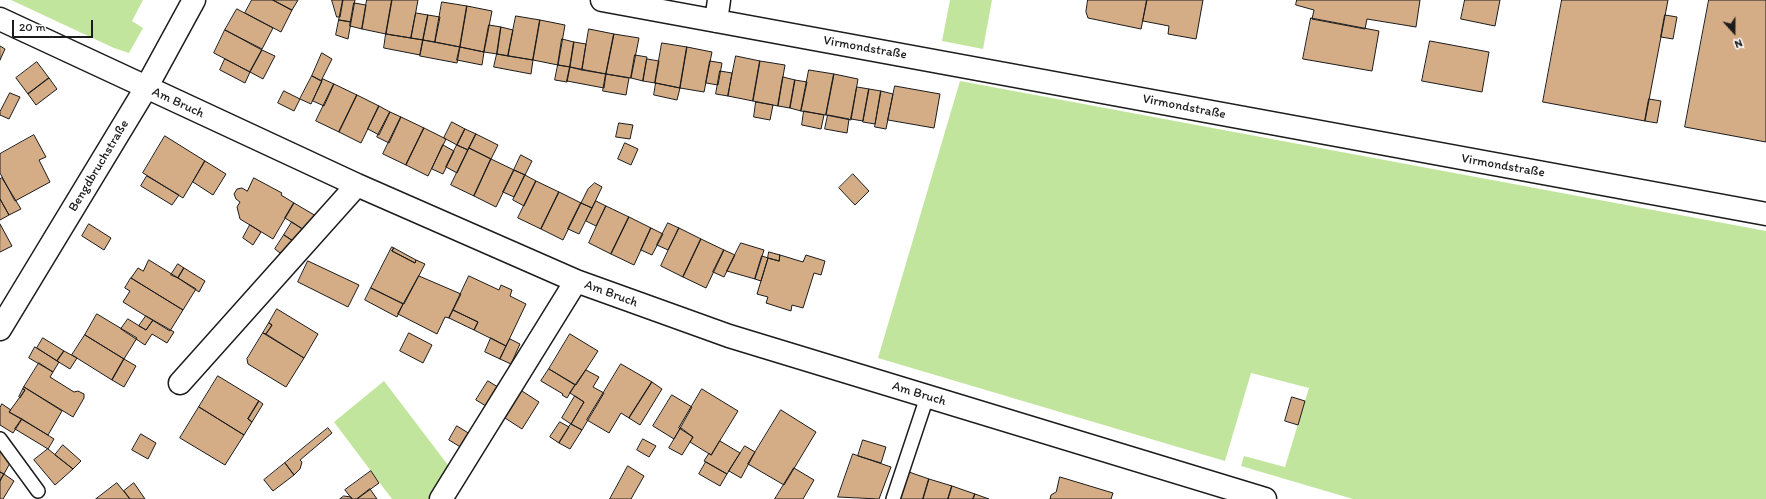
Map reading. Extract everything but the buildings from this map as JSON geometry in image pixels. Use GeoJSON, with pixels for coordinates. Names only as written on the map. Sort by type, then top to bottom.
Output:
{"type":"FeatureCollection","features":[{"type":"Feature","properties":{"kind":"street","name":"Bengdbruchstraße"},"geometry":{"type":"LineString","coordinates":[[0,329],[146,88],[194,0]]}},
{"type":"Feature","properties":{"kind":"street","name":"Virmondstraße"},"geometry":{"type":"LineString","coordinates":[[602,0],[1766,214]]}},
{"type":"Feature","properties":{"kind":"street"},"geometry":{"type":"LineString","coordinates":[[716,21],[719,0]]}},
{"type":"Feature","properties":{"kind":"street","name":"Am Bruch"},"geometry":{"type":"LineString","coordinates":[[0,19],[357,185],[576,281],[729,336],[1265,499]]}},
{"type":"Feature","properties":{"kind":"street"},"geometry":{"type":"LineString","coordinates":[[180,383],[357,185]]}},
{"type":"Feature","properties":{"kind":"street","name":"Am Bruch"},"geometry":{"type":"LineString","coordinates":[[441,499],[576,281]]}},
{"type":"Feature","properties":{"kind":"lane"},"geometry":{"type":"LineString","coordinates":[[893,499],[926,397]]}},
{"type":"Feature","properties":{"kind":"lane"},"geometry":{"type":"LineString","coordinates":[[0,440],[38,491]]}},
{"type":"Feature","properties":{"kind":"green space"},"geometry":{"type":"Polygon","coordinates":[[[11,0],[143,0],[132,21],[143,28],[129,53],[114,48],[11,0]]]}},
{"type":"Feature","properties":{"kind":"green space"},"geometry":{"type":"Polygon","coordinates":[[[950,0],[992,0],[983,49],[942,41],[950,0]]]}},
{"type":"Feature","properties":{"kind":"green space"},"geometry":{"type":"Polygon","coordinates":[[[960,81],[1766,231],[1766,499],[1353,499],[1241,466],[1244,456],[1285,467],[1309,388],[1251,373],[1225,461],[878,358],[960,81]]]}},
{"type":"Feature","properties":{"kind":"green space"},"geometry":{"type":"Polygon","coordinates":[[[384,381],[451,469],[432,499],[392,499],[334,422],[384,381]]]}}]}
